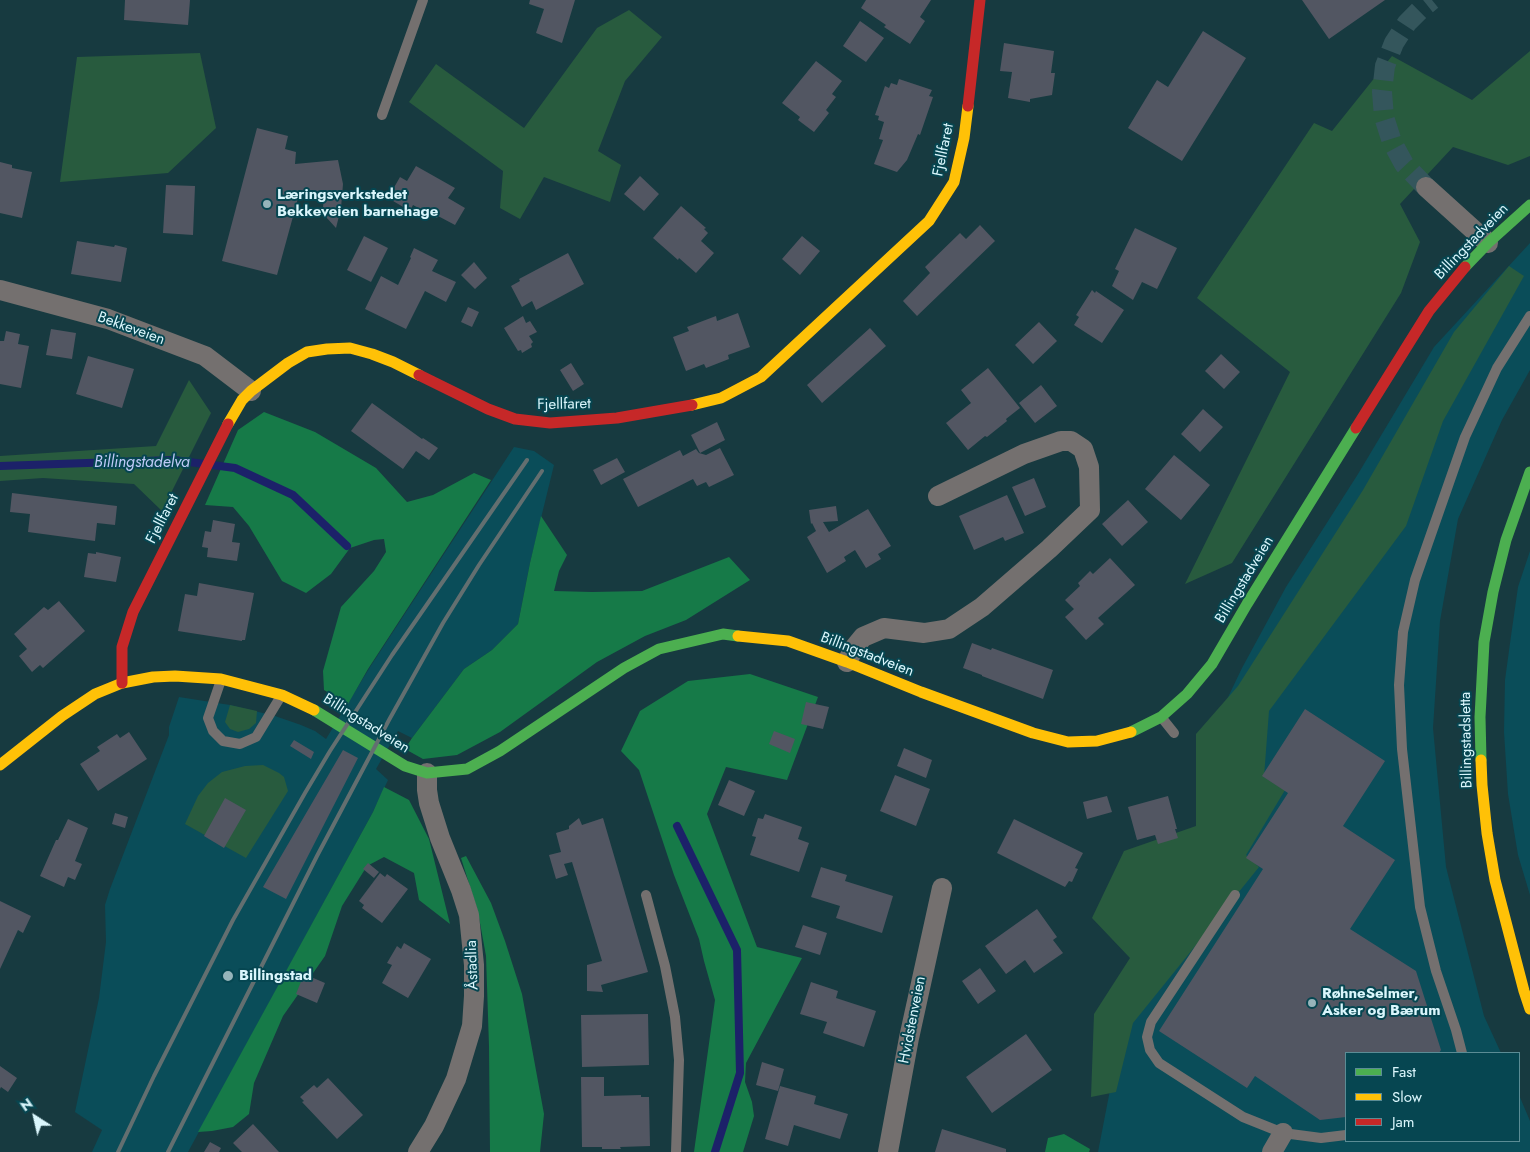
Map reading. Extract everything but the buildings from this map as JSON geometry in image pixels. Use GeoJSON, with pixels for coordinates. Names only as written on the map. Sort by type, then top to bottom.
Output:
{"type":"FeatureCollection","features":[{"type":"Feature","properties":{"kind":"main road","name":"Fjellfaret"},"geometry":{"type":"LineString","coordinates":[[122,683],[122,647],[133,612],[229,421],[242,400],[251,391],[288,363],[307,352],[350,348],[393,362],[488,409],[515,419],[550,423],[617,418],[681,407],[721,398],[761,377],[929,221],[954,182],[964,138],[980,0]]}},
{"type":"Feature","properties":{"kind":"main road","name":"Billingstadveien"},"geometry":{"type":"LineString","coordinates":[[0,765],[62,716],[95,694],[122,683],[175,676],[221,679],[282,696],[307,706],[405,766],[427,773],[467,769],[500,752],[624,668],[659,649],[722,634],[788,641],[848,662],[930,696],[1033,732],[1068,742],[1097,741],[1127,734],[1162,717],[1186,694],[1212,664],[1429,310],[1462,270],[1488,243],[1530,205]]}},
{"type":"Feature","properties":{"kind":"main road","name":"Billingstadsletta"},"geometry":{"type":"LineString","coordinates":[[1530,472],[1506,540],[1493,592],[1484,642],[1480,717],[1482,785],[1495,880],[1530,1009]]}},
{"type":"Feature","properties":{"kind":"street"},"geometry":{"type":"LineString","coordinates":[[1426,187],[1488,243]]}},
{"type":"Feature","properties":{"kind":"street","name":"Bekkeveien"},"geometry":{"type":"LineString","coordinates":[[0,290],[108,319],[205,356],[251,391]]}},
{"type":"Feature","properties":{"kind":"street"},"geometry":{"type":"LineString","coordinates":[[848,662],[854,648],[863,637],[884,628],[924,633],[949,628],[982,607],[1049,549],[1090,510],[1089,467],[1083,449],[1071,441],[1061,441],[1024,454],[938,496]]}},
{"type":"Feature","properties":{"kind":"street","name":"Åstadlia"},"geometry":{"type":"LineString","coordinates":[[418,1152],[427,1138],[456,1079],[472,1026],[474,996],[474,956],[469,915],[429,803],[427,773]]}},
{"type":"Feature","properties":{"kind":"street","name":"Hvidstenveien"},"geometry":{"type":"LineString","coordinates":[[888,1152],[909,1038],[942,888]]}},
{"type":"Feature","properties":{"kind":"street"},"geometry":{"type":"LineString","coordinates":[[1272,1152],[1283,1133]]}},
{"type":"Feature","properties":{"kind":"lane"},"geometry":{"type":"LineString","coordinates":[[382,115],[423,0]]}},
{"type":"Feature","properties":{"kind":"lane"},"geometry":{"type":"LineString","coordinates":[[1462,1052],[1436,971],[1420,907],[1402,749],[1399,685],[1403,632],[1415,580],[1465,437],[1497,368],[1530,316]]}},
{"type":"Feature","properties":{"kind":"lane"},"geometry":{"type":"LineString","coordinates":[[221,679],[208,718],[213,731],[223,742],[240,744],[256,737],[282,696]]}},
{"type":"Feature","properties":{"kind":"lane"},"geometry":{"type":"LineString","coordinates":[[1162,717],[1174,733]]}},
{"type":"Feature","properties":{"kind":"lane"},"geometry":{"type":"LineString","coordinates":[[646,895],[665,966],[675,1016],[679,1060],[676,1152]]}},
{"type":"Feature","properties":{"kind":"lane"},"geometry":{"type":"LineString","coordinates":[[1234,895],[1151,1022],[1147,1038],[1150,1050],[1158,1063],[1243,1117],[1283,1133],[1321,1138],[1345,1135]]}},
{"type":"Feature","properties":{"kind":"shaded area"},"geometry":{"type":"Polygon","coordinates":[[[1530,243],[1530,370],[1502,420],[1458,519],[1440,621],[1433,728],[1446,867],[1484,1016],[1501,1052],[1345,1052],[1345,1142],[1520,1142],[1520,1097],[1530,1121],[1530,1152],[1098,1152],[1116,1059],[1195,867],[1209,737],[1242,668],[1286,587],[1358,474],[1434,347],[1530,243]]]}},
{"type":"Feature","properties":{"kind":"shaded area"},"geometry":{"type":"Polygon","coordinates":[[[514,447],[534,451],[554,465],[530,563],[518,624],[492,650],[464,669],[412,738],[398,731],[376,769],[388,780],[373,812],[188,1152],[92,1152],[102,1130],[75,1112],[99,998],[106,942],[105,905],[169,735],[169,727],[179,697],[230,705],[275,716],[315,731],[326,739],[370,667],[514,447]]]}},
{"type":"Feature","properties":{"kind":"shaded area"},"geometry":{"type":"Polygon","coordinates":[[[1530,551],[1530,895],[1518,855],[1508,794],[1504,732],[1505,680],[1518,587],[1530,551]]]}},
{"type":"Feature","properties":{"kind":"green space"},"geometry":{"type":"Polygon","coordinates":[[[629,10],[662,37],[625,81],[598,151],[621,165],[610,202],[544,177],[520,219],[500,208],[503,171],[409,102],[436,64],[524,128],[597,28],[629,10]]]}},
{"type":"Feature","properties":{"kind":"green space"},"geometry":{"type":"Polygon","coordinates":[[[1530,51],[1530,156],[1508,165],[1453,147],[1400,204],[1420,242],[1401,293],[1232,563],[1185,584],[1290,372],[1197,298],[1314,123],[1332,131],[1392,56],[1472,100],[1530,51]]]}},
{"type":"Feature","properties":{"kind":"green space"},"geometry":{"type":"Polygon","coordinates":[[[200,53],[216,128],[168,173],[60,182],[77,57],[200,53]]]}},
{"type":"Feature","properties":{"kind":"green space"},"geometry":{"type":"Polygon","coordinates":[[[1509,266],[1524,276],[1443,421],[1406,526],[1269,711],[1264,777],[1285,790],[1246,855],[1259,867],[1133,1023],[1116,1092],[1091,1097],[1094,1014],[1130,958],[1092,918],[1124,851],[1196,826],[1196,734],[1238,686],[1363,490],[1454,332],[1509,266]]]}},
{"type":"Feature","properties":{"kind":"green space"},"geometry":{"type":"Polygon","coordinates":[[[189,380],[211,413],[162,511],[134,484],[43,478],[0,481],[0,456],[156,446],[189,380]]]}},
{"type":"Feature","properties":{"kind":"green space"},"geometry":{"type":"Polygon","coordinates":[[[264,412],[315,432],[376,468],[407,502],[433,495],[474,473],[491,480],[368,669],[348,704],[324,690],[323,671],[341,607],[374,571],[386,552],[384,539],[374,540],[350,548],[331,574],[306,593],[282,581],[249,526],[233,507],[205,505],[238,430],[264,412]]]}},
{"type":"Feature","properties":{"kind":"green space"},"geometry":{"type":"Polygon","coordinates":[[[541,516],[567,555],[559,571],[554,591],[642,591],[729,557],[750,580],[686,620],[645,636],[597,662],[500,732],[457,755],[423,759],[405,749],[412,738],[464,669],[492,650],[518,624],[541,516]]]}},
{"type":"Feature","properties":{"kind":"green space"},"geometry":{"type":"Polygon","coordinates":[[[750,674],[818,697],[787,780],[726,767],[707,814],[757,947],[802,958],[746,1063],[745,1082],[752,1102],[754,1116],[743,1152],[694,1152],[715,1000],[699,939],[674,875],[639,770],[621,751],[640,711],[688,681],[750,674]]]}},
{"type":"Feature","properties":{"kind":"green space"},"geometry":{"type":"Polygon","coordinates":[[[230,705],[257,711],[256,723],[249,729],[238,732],[230,729],[225,722],[230,705]]]}},
{"type":"Feature","properties":{"kind":"green space"},"geometry":{"type":"Polygon","coordinates":[[[263,765],[284,777],[288,791],[246,858],[185,824],[198,796],[208,783],[222,772],[245,766],[263,765]]]}},
{"type":"Feature","properties":{"kind":"green space"},"geometry":{"type":"Polygon","coordinates":[[[384,787],[409,800],[429,839],[450,924],[419,900],[414,873],[384,857],[367,866],[342,906],[325,956],[283,1016],[254,1083],[249,1114],[233,1127],[198,1132],[373,812],[384,787]]]}},
{"type":"Feature","properties":{"kind":"green space"},"geometry":{"type":"Polygon","coordinates":[[[466,856],[491,903],[522,994],[544,1114],[540,1152],[490,1152],[486,956],[478,912],[461,858],[466,856]]]}},
{"type":"Feature","properties":{"kind":"green space"},"geometry":{"type":"Polygon","coordinates":[[[1064,1134],[1090,1149],[1089,1152],[1045,1152],[1048,1138],[1064,1134]]]}},
{"type":"Feature","properties":{"kind":"waterway","name":"Billingstadelva"},"geometry":{"type":"LineString","coordinates":[[0,466],[174,460],[235,468],[293,495],[347,546]]}},
{"type":"Feature","properties":{"kind":"waterway"},"geometry":{"type":"LineString","coordinates":[[677,826],[737,950],[740,1073],[715,1152]]}},
{"type":"Feature","properties":{"kind":"tunnel"},"geometry":{"type":"LineString","coordinates":[[1426,187],[1404,164],[1392,142],[1384,117],[1382,92],[1385,66],[1394,43],[1407,23],[1432,0]]}},
{"type":"Feature","properties":{"kind":"railway"},"geometry":{"type":"LineString","coordinates":[[118,1152],[233,920],[305,793],[392,655],[527,460]]}},
{"type":"Feature","properties":{"kind":"railway"},"geometry":{"type":"LineString","coordinates":[[168,1152],[317,856],[389,720],[443,623],[542,471]]}},
{"type":"Feature","properties":{"kind":"traffic: fast"},"geometry":{"type":"LineString","coordinates":[[1465,267],[1530,205]]}},
{"type":"Feature","properties":{"kind":"traffic: fast"},"geometry":{"type":"LineString","coordinates":[[1131,732],[1161,717],[1187,694],[1212,664],[1356,428]]}},
{"type":"Feature","properties":{"kind":"traffic: fast"},"geometry":{"type":"LineString","coordinates":[[1481,760],[1480,717],[1484,642],[1493,592],[1506,540],[1530,472]]}},
{"type":"Feature","properties":{"kind":"traffic: fast"},"geometry":{"type":"LineString","coordinates":[[314,710],[405,766],[427,773],[467,769],[500,751],[624,668],[659,649],[723,634],[738,636]]}},
{"type":"Feature","properties":{"kind":"traffic: slow"},"geometry":{"type":"LineString","coordinates":[[692,405],[721,398],[761,377],[929,221],[954,182],[964,138],[968,106]]}},
{"type":"Feature","properties":{"kind":"traffic: slow"},"geometry":{"type":"LineString","coordinates":[[228,424],[242,400],[251,391],[288,363],[307,352],[350,348],[393,362],[419,375]]}},
{"type":"Feature","properties":{"kind":"traffic: slow"},"geometry":{"type":"LineString","coordinates":[[738,636],[788,641],[1033,733],[1068,742],[1097,741],[1131,732]]}},
{"type":"Feature","properties":{"kind":"traffic: slow"},"geometry":{"type":"LineString","coordinates":[[0,765],[62,716],[95,694],[122,683],[153,677],[175,676],[221,679],[282,695],[314,710]]}},
{"type":"Feature","properties":{"kind":"traffic: slow"},"geometry":{"type":"LineString","coordinates":[[1481,760],[1487,833],[1495,880],[1530,1009]]}},
{"type":"Feature","properties":{"kind":"traffic: jam"},"geometry":{"type":"LineString","coordinates":[[968,106],[980,0]]}},
{"type":"Feature","properties":{"kind":"traffic: jam"},"geometry":{"type":"LineString","coordinates":[[1356,428],[1429,311],[1465,267]]}},
{"type":"Feature","properties":{"kind":"traffic: jam"},"geometry":{"type":"LineString","coordinates":[[419,375],[488,409],[515,419],[550,423],[617,418],[692,405]]}},
{"type":"Feature","properties":{"kind":"traffic: jam"},"geometry":{"type":"LineString","coordinates":[[122,683],[122,647],[133,612],[228,424]]}},
{"type":"Feature","properties":{"kind":"place","name":"Læringsverkstedet Bekkeveien barnehage"},"geometry":{"type":"Point","coordinates":[267,204]}},
{"type":"Feature","properties":{"kind":"place","name":"Billingstad"},"geometry":{"type":"Point","coordinates":[228,976]}},
{"type":"Feature","properties":{"kind":"place","name":"RøhneSelmer, Asker og Bærum"},"geometry":{"type":"Point","coordinates":[1312,1003]}}]}
